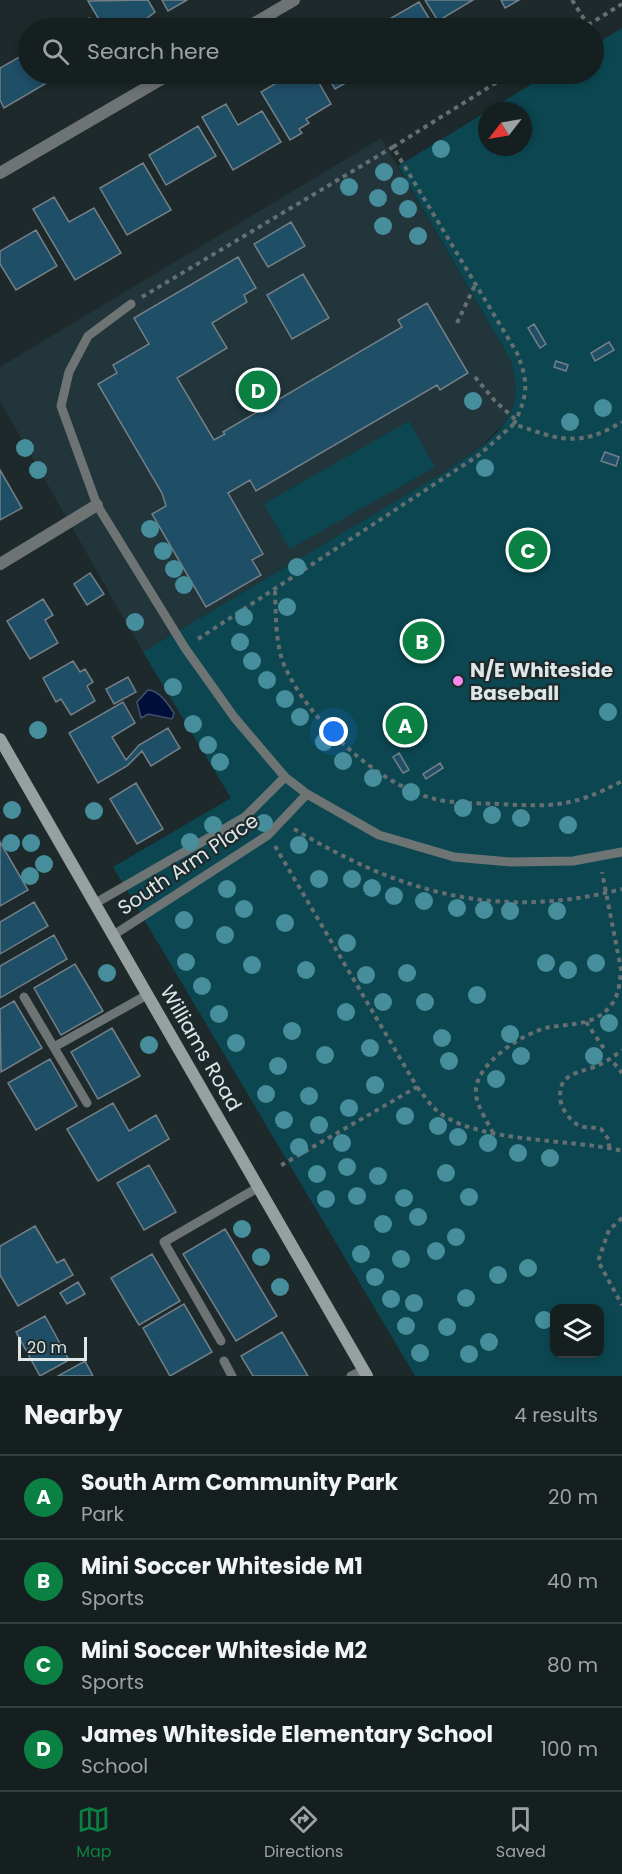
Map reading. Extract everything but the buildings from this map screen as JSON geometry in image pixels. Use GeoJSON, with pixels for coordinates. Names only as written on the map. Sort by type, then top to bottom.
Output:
{"type":"FeatureCollection","features":[{"type":"Feature","properties":{"kind":"street"},"geometry":{"type":"LineString","coordinates":[[263,18],[294,0]]}},
{"type":"Feature","properties":{"kind":"street"},"geometry":{"type":"LineString","coordinates":[[0,173],[153,84]]}},
{"type":"Feature","properties":{"kind":"street"},"geometry":{"type":"LineString","coordinates":[[0,564],[97,505]]}},
{"type":"Feature","properties":{"kind":"street","name":"Williams Road"},"geometry":{"type":"LineString","coordinates":[[0,739],[365,1373]]}},
{"type":"Feature","properties":{"kind":"lane"},"geometry":{"type":"LineString","coordinates":[[131,303],[88,336],[69,372],[61,406],[97,505],[185,648],[234,717],[285,777],[307,794],[379,835],[454,857],[511,862],[573,861],[622,852]]}},
{"type":"Feature","properties":{"kind":"lane","name":"South Arm Place"},"geometry":{"type":"LineString","coordinates":[[94,904],[244,817],[285,777]]}},
{"type":"Feature","properties":{"kind":"lane","name":"South Arm Place"},"geometry":{"type":"LineString","coordinates":[[112,936],[268,836],[307,794]]}},
{"type":"Feature","properties":{"kind":"lane"},"geometry":{"type":"LineString","coordinates":[[54,1047],[147,995]]}},
{"type":"Feature","properties":{"kind":"lane"},"geometry":{"type":"LineString","coordinates":[[24,997],[87,1103]]}},
{"type":"Feature","properties":{"kind":"lane"},"geometry":{"type":"LineString","coordinates":[[221,1341],[164,1242],[259,1187]]}},
{"type":"Feature","properties":{"kind":"lane"},"geometry":{"type":"LineString","coordinates":[[224,1361],[232,1376]]}},
{"type":"Feature","properties":{"kind":"lane"},"geometry":{"type":"LineString","coordinates":[[351,1376],[365,1373]]}},
{"type":"Feature","properties":{"kind":"path"},"geometry":{"type":"LineString","coordinates":[[572,0],[584,18]]}},
{"type":"Feature","properties":{"kind":"path"},"geometry":{"type":"LineString","coordinates":[[599,18],[622,4]]}},
{"type":"Feature","properties":{"kind":"path"},"geometry":{"type":"LineString","coordinates":[[131,303],[494,84]]}},
{"type":"Feature","properties":{"kind":"path"},"geometry":{"type":"LineString","coordinates":[[185,648],[479,455],[515,422],[525,401],[526,385],[516,352],[393,147]]}},
{"type":"Feature","properties":{"kind":"path"},"geometry":{"type":"LineString","coordinates":[[457,323],[475,285]]}},
{"type":"Feature","properties":{"kind":"path"},"geometry":{"type":"LineString","coordinates":[[475,377],[515,422],[568,441],[592,437],[622,422]]}},
{"type":"Feature","properties":{"kind":"path"},"geometry":{"type":"LineString","coordinates":[[275,590],[276,627],[284,665],[297,689],[324,723],[364,763],[400,784],[432,798],[551,807],[594,796],[622,781]]}},
{"type":"Feature","properties":{"kind":"path"},"geometry":{"type":"LineString","coordinates":[[286,834],[292,828],[333,852],[389,878],[443,895],[500,902],[556,903],[622,889]]}},
{"type":"Feature","properties":{"kind":"path"},"geometry":{"type":"LineString","coordinates":[[280,839],[274,845],[417,1087],[435,1110],[464,1125],[493,1132],[622,1151]]}},
{"type":"Feature","properties":{"kind":"path"},"geometry":{"type":"LineString","coordinates":[[493,1132],[476,1093],[479,1076],[501,1053],[531,1033],[586,1022],[612,1004],[620,984],[621,969],[598,856]]}},
{"type":"Feature","properties":{"kind":"path"},"geometry":{"type":"LineString","coordinates":[[586,1022],[604,1050]]}},
{"type":"Feature","properties":{"kind":"path"},"geometry":{"type":"LineString","coordinates":[[609,1148],[609,1140],[601,1129],[579,1126],[572,1119],[562,1106],[560,1095],[563,1082],[570,1074],[601,1064],[622,1050]]}},
{"type":"Feature","properties":{"kind":"path"},"geometry":{"type":"LineString","coordinates":[[614,1063],[622,1073]]}},
{"type":"Feature","properties":{"kind":"path"},"geometry":{"type":"LineString","coordinates":[[280,1166],[417,1087]]}},
{"type":"Feature","properties":{"kind":"path"},"geometry":{"type":"LineString","coordinates":[[622,1218],[609,1230],[598,1261],[622,1305]]}},
{"type":"Feature","properties":{"kind":"shaded area"},"geometry":{"type":"Polygon","coordinates":[[[622,28],[622,1376],[415,1376],[113,867],[231,798],[143,652],[443,473],[490,439],[502,427],[510,414],[515,398],[515,380],[510,359],[398,166],[478,117],[478,156],[532,156],[532,102],[503,102],[532,84],[604,84],[604,39],[622,28]]]}},
{"type":"Feature","properties":{"kind":"shaded area"},"geometry":{"type":"Polygon","coordinates":[[[381,138],[510,359],[517,379],[516,402],[507,421],[478,449],[443,473],[143,652],[0,401],[0,367],[381,138]]]}},
{"type":"Feature","properties":{"kind":"shaded area"},"geometry":{"type":"Polygon","coordinates":[[[409,421],[435,467],[290,549],[264,504],[409,421]]]}},
{"type":"Feature","properties":{"kind":"water"},"geometry":{"type":"Polygon","coordinates":[[[148,690],[156,692],[166,702],[174,713],[172,719],[148,714],[141,718],[137,702],[148,690]]]}},
{"type":"Feature","properties":{"kind":"place","name":"James Whiteside Elementary School"},"geometry":{"type":"Point","coordinates":[258,390]}},
{"type":"Feature","properties":{"kind":"place","name":"Mini Soccer Whiteside M2"},"geometry":{"type":"Point","coordinates":[528,550]}},
{"type":"Feature","properties":{"kind":"place","name":"Mini Soccer Whiteside M1"},"geometry":{"type":"Point","coordinates":[422,641]}},
{"type":"Feature","properties":{"kind":"place","name":"N/E Whiteside Baseball"},"geometry":{"type":"Point","coordinates":[458,681]}},
{"type":"Feature","properties":{"kind":"place","name":"South Arm Community Park"},"geometry":{"type":"Point","coordinates":[405,725]}}]}
